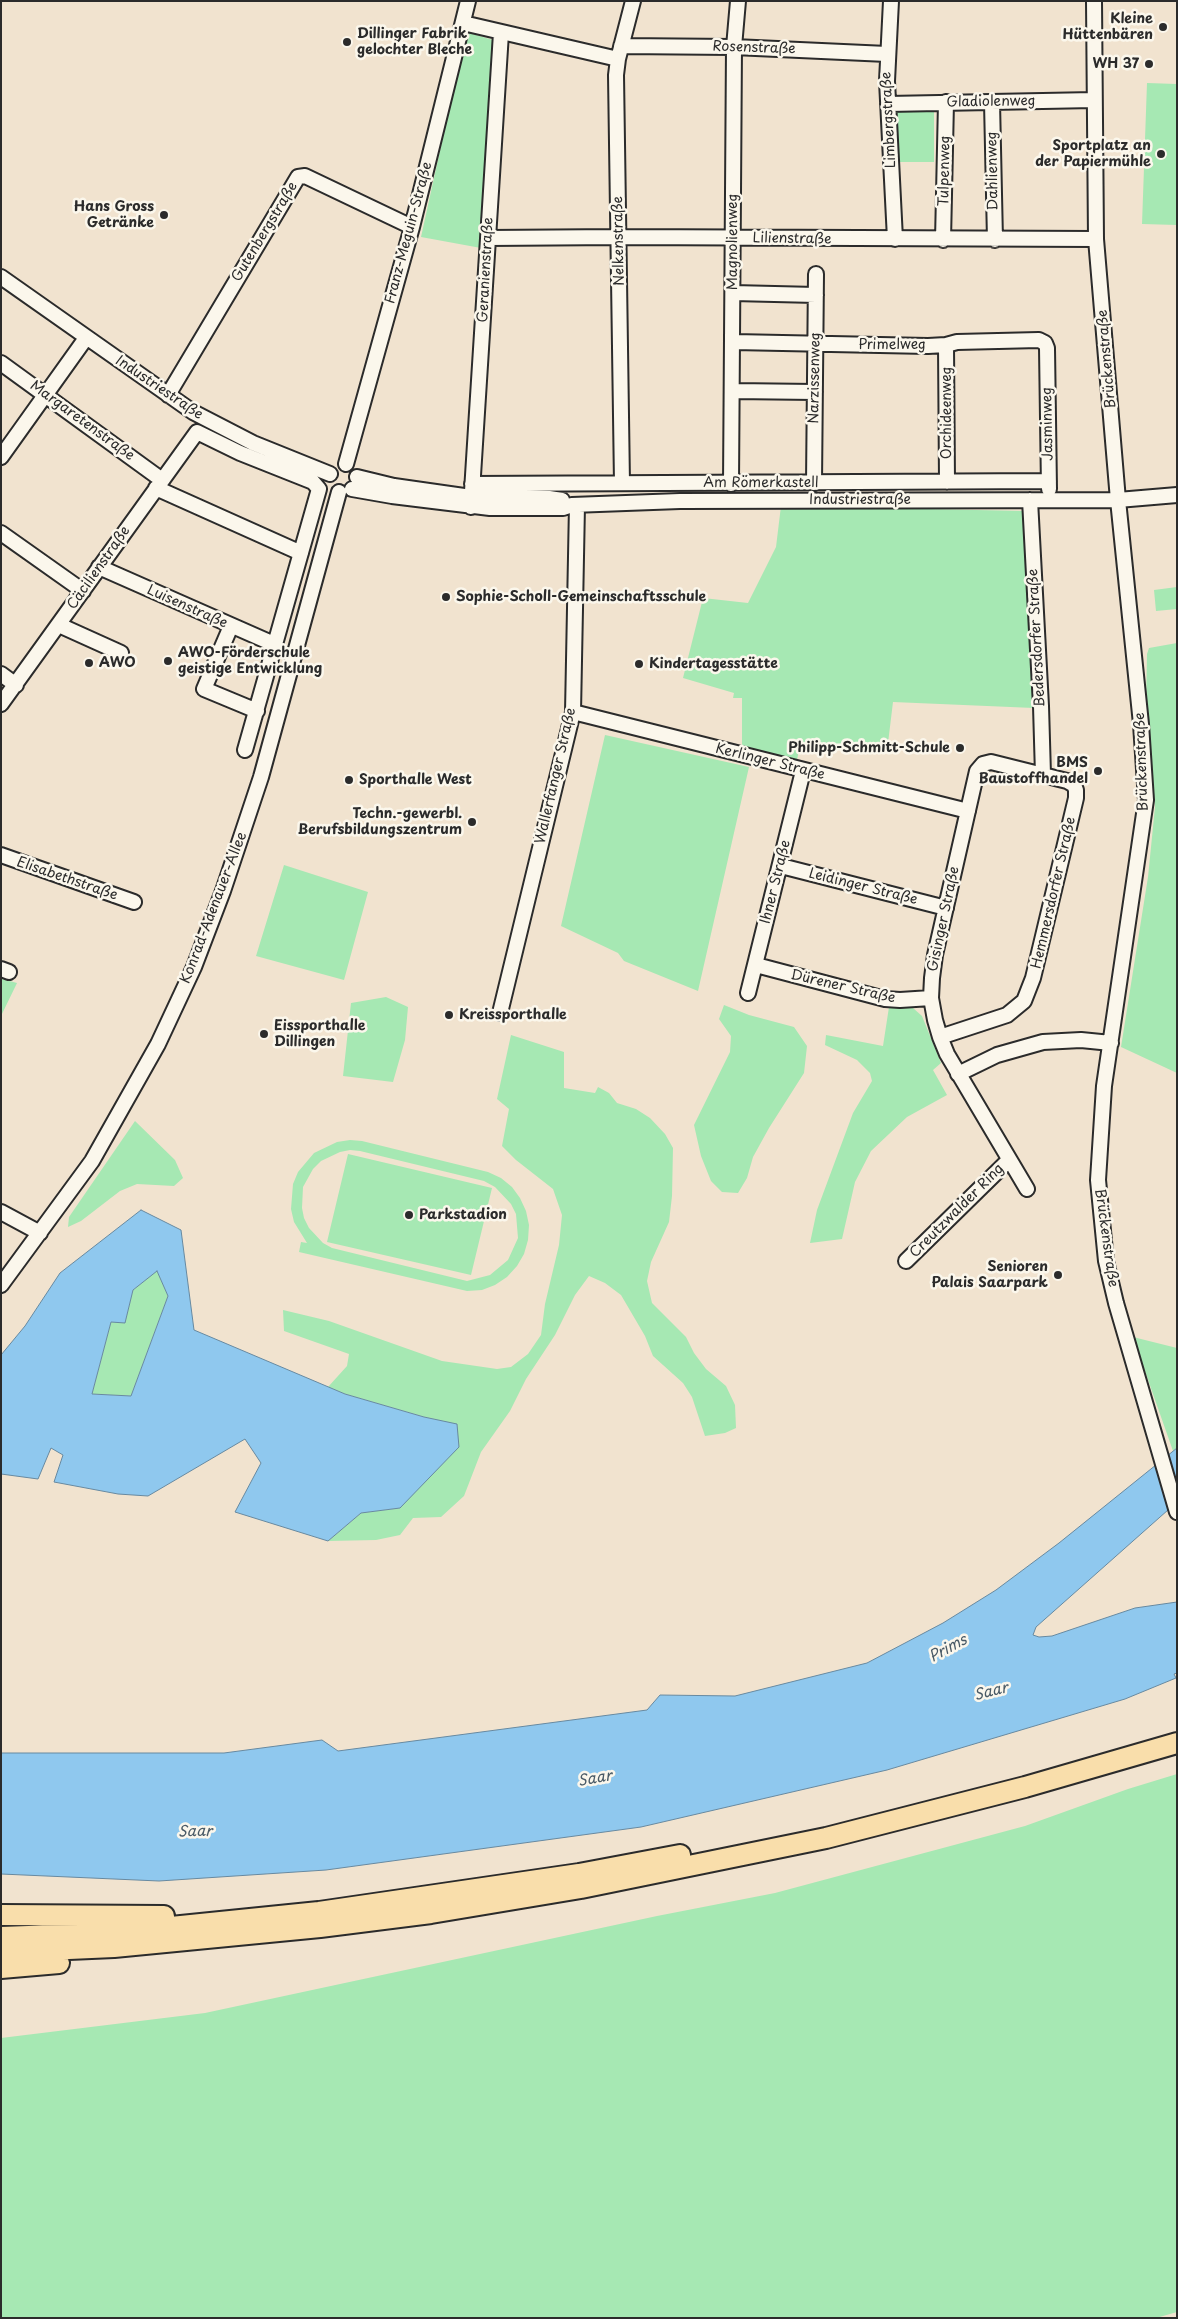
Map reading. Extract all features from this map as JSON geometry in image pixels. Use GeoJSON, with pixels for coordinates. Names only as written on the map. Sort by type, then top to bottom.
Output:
{"type":"FeatureCollection","features":[{"type":"Feature","properties":{"kind":"highway"},"geometry":{"type":"LineString","coordinates":[[1,1937],[112,1933],[243,1920],[450,1894],[579,1874],[707,1850],[823,1825],[949,1794],[1177,1730]]}},
{"type":"Feature","properties":{"kind":"highway"},"geometry":{"type":"LineString","coordinates":[[1,1952],[57,1951],[180,1942],[431,1913],[581,1888],[709,1863],[942,1810],[1177,1743]]}},
{"type":"Feature","properties":{"kind":"highway"},"geometry":{"type":"LineString","coordinates":[[1,1915],[180,1916],[243,1920]]}},
{"type":"Feature","properties":{"kind":"highway"},"geometry":{"type":"LineString","coordinates":[[1,1968],[116,1955],[180,1942]]}},
{"type":"Feature","properties":{"kind":"street","name":"Franz-Meguin-Straße"},"geometry":{"type":"LineString","coordinates":[[346,464],[412,226],[468,1]]}},
{"type":"Feature","properties":{"kind":"street","name":"Nelkenstraße"},"geometry":{"type":"LineString","coordinates":[[622,483],[616,75],[619,52],[633,1]]}},
{"type":"Feature","properties":{"kind":"street","name":"Magnolienweg"},"geometry":{"type":"LineString","coordinates":[[731,484],[734,342],[734,47],[738,1]]}},
{"type":"Feature","properties":{"kind":"street","name":"Limbergstraße"},"geometry":{"type":"LineString","coordinates":[[891,1],[887,54],[895,240]]}},
{"type":"Feature","properties":{"kind":"street","name":"Brückenstraße"},"geometry":{"type":"LineString","coordinates":[[1094,1],[1096,239],[1118,500],[1141,721],[1146,800],[1102,1105],[1098,1180],[1102,1236],[1116,1303],[1177,1512]]}},
{"type":"Feature","properties":{"kind":"street","name":"Rosenstraße"},"geometry":{"type":"LineString","coordinates":[[463,23],[501,33],[619,52],[734,47],[887,54]]}},
{"type":"Feature","properties":{"kind":"street","name":"Geranienstraße"},"geometry":{"type":"LineString","coordinates":[[471,496],[501,33]]}},
{"type":"Feature","properties":{"kind":"street","name":"Gladiolenweg"},"geometry":{"type":"LineString","coordinates":[[888,104],[1094,100]]}},
{"type":"Feature","properties":{"kind":"street","name":"Tulpenweg"},"geometry":{"type":"LineString","coordinates":[[943,240],[946,102]]}},
{"type":"Feature","properties":{"kind":"street","name":"Dahlienweg"},"geometry":{"type":"LineString","coordinates":[[992,102],[995,240]]}},
{"type":"Feature","properties":{"kind":"street","name":"Gutenbergstraße"},"geometry":{"type":"LineString","coordinates":[[168,395],[298,177],[305,176],[412,226]]}},
{"type":"Feature","properties":{"kind":"street","name":"Lilienstraße"},"geometry":{"type":"LineString","coordinates":[[488,238],[1096,239]]}},
{"type":"Feature","properties":{"kind":"street","name":"Narzissenweg"},"geometry":{"type":"LineString","coordinates":[[814,482],[816,274]]}},
{"type":"Feature","properties":{"kind":"street","name":"Industriestraße"},"geometry":{"type":"LineString","coordinates":[[1,277],[193,412],[244,439],[330,474]]}},
{"type":"Feature","properties":{"kind":"street"},"geometry":{"type":"LineString","coordinates":[[733,293],[816,295]]}},
{"type":"Feature","properties":{"kind":"street"},"geometry":{"type":"LineString","coordinates":[[1,457],[86,338]]}},
{"type":"Feature","properties":{"kind":"street","name":"Primelweg"},"geometry":{"type":"LineString","coordinates":[[734,342],[946,345],[957,342],[1039,340],[1045,343],[1047,348]]}},
{"type":"Feature","properties":{"kind":"street","name":"Orchideenweg"},"geometry":{"type":"LineString","coordinates":[[946,345],[947,482]]}},
{"type":"Feature","properties":{"kind":"street","name":"Jasminweg"},"geometry":{"type":"LineString","coordinates":[[1047,348],[1050,501]]}},
{"type":"Feature","properties":{"kind":"street","name":"Margaretenstraße"},"geometry":{"type":"LineString","coordinates":[[1,363],[45,394],[159,484],[301,553]]}},
{"type":"Feature","properties":{"kind":"street"},"geometry":{"type":"LineString","coordinates":[[733,391],[815,392]]}},
{"type":"Feature","properties":{"kind":"street","name":"Cäcilienstraße"},"geometry":{"type":"LineString","coordinates":[[1,704],[197,432],[240,454],[313,482],[318,486],[319,492],[301,553]]}},
{"type":"Feature","properties":{"kind":"street"},"geometry":{"type":"LineString","coordinates":[[346,464],[354,469],[349,486],[330,483],[330,474],[338,465],[346,464]]}},
{"type":"Feature","properties":{"kind":"street","name":"Am Römerkastell"},"geometry":{"type":"LineString","coordinates":[[471,496],[622,483],[731,484],[1049,481]]}},
{"type":"Feature","properties":{"kind":"street","name":"Industriestraße"},"geometry":{"type":"LineString","coordinates":[[349,486],[394,486],[471,496],[549,498],[574,505],[690,501],[1118,500],[1177,495]]}},
{"type":"Feature","properties":{"kind":"street","name":"Konrad-Adenauer-Allee"},"geometry":{"type":"LineString","coordinates":[[1,1285],[92,1161],[162,1036],[194,967],[223,891],[261,777],[349,486]]}},
{"type":"Feature","properties":{"kind":"street","name":"Bedersdorfer Straße"},"geometry":{"type":"LineString","coordinates":[[1030,500],[1041,706],[1042,775]]}},
{"type":"Feature","properties":{"kind":"street","name":"Wallerfanger Straße"},"geometry":{"type":"LineString","coordinates":[[500,1013],[573,712],[574,505]]}},
{"type":"Feature","properties":{"kind":"street"},"geometry":{"type":"LineString","coordinates":[[1,533],[83,591]]}},
{"type":"Feature","properties":{"kind":"street"},"geometry":{"type":"LineString","coordinates":[[245,750],[301,553]]}},
{"type":"Feature","properties":{"kind":"street","name":"Luisenstraße"},"geometry":{"type":"LineString","coordinates":[[99,567],[276,645]]}},
{"type":"Feature","properties":{"kind":"street"},"geometry":{"type":"LineString","coordinates":[[59,625],[121,653]]}},
{"type":"Feature","properties":{"kind":"street"},"geometry":{"type":"LineString","coordinates":[[231,626],[204,689],[257,712]]}},
{"type":"Feature","properties":{"kind":"street"},"geometry":{"type":"LineString","coordinates":[[1,674],[16,685]]}},
{"type":"Feature","properties":{"kind":"street","name":"Kerlinger Straße"},"geometry":{"type":"LineString","coordinates":[[573,712],[968,811]]}},
{"type":"Feature","properties":{"kind":"street","name":"Hemmersdorfer Straße"},"geometry":{"type":"LineString","coordinates":[[940,1037],[1007,1015],[1024,1000],[1028,992],[1076,790],[1074,785],[1067,781],[991,762],[983,764]]}},
{"type":"Feature","properties":{"kind":"street","name":"Gisinger Straße"},"geometry":{"type":"LineString","coordinates":[[958,1074],[940,1037],[931,998],[935,955],[977,771],[983,764]]}},
{"type":"Feature","properties":{"kind":"street","name":"Ihner Straße"},"geometry":{"type":"LineString","coordinates":[[748,993],[803,771]]}},
{"type":"Feature","properties":{"kind":"street","name":"Elisabethstraße"},"geometry":{"type":"LineString","coordinates":[[1,855],[134,902]]}},
{"type":"Feature","properties":{"kind":"street","name":"Leidinger Straße"},"geometry":{"type":"LineString","coordinates":[[781,866],[946,908]]}},
{"type":"Feature","properties":{"kind":"street","name":"Dürener Straße"},"geometry":{"type":"LineString","coordinates":[[756,965],[885,999],[931,998]]}},
{"type":"Feature","properties":{"kind":"street"},"geometry":{"type":"LineString","coordinates":[[958,1074],[997,1055],[1043,1042],[1081,1040],[1111,1042]]}},
{"type":"Feature","properties":{"kind":"street","name":"Creutzwalder Ring"},"geometry":{"type":"LineString","coordinates":[[958,1074],[1027,1189]]}},
{"type":"Feature","properties":{"kind":"street","name":"Creutzwalder Ring"},"geometry":{"type":"LineString","coordinates":[[906,1262],[1009,1160]]}},
{"type":"Feature","properties":{"kind":"street"},"geometry":{"type":"LineString","coordinates":[[1,1212],[40,1233]]}},
{"type":"Feature","properties":{"kind":"green space"},"geometry":{"type":"Polygon","coordinates":[[[466,32],[493,40],[481,248],[421,237],[466,32]]]}},
{"type":"Feature","properties":{"kind":"green space","name":"Sportplatz an der Papiermühle"},"geometry":{"type":"Polygon","coordinates":[[[1147,83],[1177,84],[1177,225],[1142,224],[1147,83]]]}},
{"type":"Feature","properties":{"kind":"green space"},"geometry":{"type":"Polygon","coordinates":[[[934,111],[934,162],[899,162],[896,112],[934,111]]]}},
{"type":"Feature","properties":{"kind":"green space"},"geometry":{"type":"Polygon","coordinates":[[[781,506],[1025,511],[1034,708],[893,702],[888,743],[800,745],[797,760],[742,746],[742,698],[733,698],[734,693],[683,678],[703,598],[748,603],[776,547],[781,506]]]}},
{"type":"Feature","properties":{"kind":"green space"},"geometry":{"type":"Polygon","coordinates":[[[1177,587],[1177,609],[1156,611],[1154,590],[1177,587]]]}},
{"type":"Feature","properties":{"kind":"green space"},"geometry":{"type":"Polygon","coordinates":[[[1177,643],[1177,1073],[1121,1047],[1148,877],[1155,807],[1146,705],[1147,654],[1149,648],[1177,643]]]}},
{"type":"Feature","properties":{"kind":"green space"},"geometry":{"type":"Polygon","coordinates":[[[605,735],[749,767],[698,991],[624,961],[618,953],[561,926],[605,735]]]}},
{"type":"Feature","properties":{"kind":"green space"},"geometry":{"type":"Polygon","coordinates":[[[284,865],[368,892],[344,980],[256,956],[284,865]]]}},
{"type":"Feature","properties":{"kind":"green space"},"geometry":{"type":"Polygon","coordinates":[[[1,980],[17,983],[1,1016],[1,980]]]}},
{"type":"Feature","properties":{"kind":"green space"},"geometry":{"type":"Polygon","coordinates":[[[386,997],[408,1007],[405,1040],[393,1082],[343,1076],[351,1003],[386,997]]]}},
{"type":"Feature","properties":{"kind":"green space"},"geometry":{"type":"Polygon","coordinates":[[[724,1005],[749,1015],[794,1027],[807,1046],[804,1073],[753,1157],[747,1178],[738,1193],[722,1192],[711,1181],[701,1156],[694,1125],[730,1052],[731,1036],[719,1019],[724,1005]]]}},
{"type":"Feature","properties":{"kind":"green space"},"geometry":{"type":"Polygon","coordinates":[[[889,1007],[913,1008],[922,1016],[941,1063],[933,1070],[947,1095],[907,1117],[871,1151],[855,1182],[842,1239],[810,1243],[817,1210],[853,1113],[872,1081],[870,1073],[857,1060],[825,1045],[826,1035],[883,1046],[889,1007]]]}},
{"type":"Feature","properties":{"kind":"green space"},"geometry":{"type":"Polygon","coordinates":[[[511,1035],[564,1052],[564,1088],[595,1093],[598,1087],[609,1093],[617,1103],[636,1109],[650,1118],[665,1134],[673,1148],[672,1196],[669,1222],[651,1262],[647,1281],[652,1303],[686,1337],[694,1353],[706,1369],[726,1386],[735,1405],[736,1428],[725,1433],[705,1436],[692,1397],[683,1383],[653,1356],[645,1336],[621,1295],[605,1283],[589,1276],[575,1295],[555,1335],[526,1379],[510,1411],[481,1452],[464,1496],[441,1517],[413,1518],[400,1535],[376,1540],[328,1541],[361,1513],[400,1508],[457,1425],[345,1394],[328,1387],[347,1366],[349,1354],[284,1331],[283,1310],[329,1321],[442,1361],[497,1369],[511,1367],[528,1354],[541,1335],[545,1304],[559,1245],[562,1215],[553,1189],[516,1160],[502,1146],[509,1109],[497,1099],[511,1035]]]}},
{"type":"Feature","properties":{"kind":"green space"},"geometry":{"type":"Polygon","coordinates":[[[135,1121],[175,1160],[183,1178],[174,1186],[137,1184],[120,1191],[81,1221],[68,1227],[69,1217],[135,1121]]]}},
{"type":"Feature","properties":{"kind":"green space"},"geometry":{"type":"Polygon","coordinates":[[[362,1141],[488,1172],[501,1178],[512,1187],[520,1198],[526,1211],[529,1225],[528,1240],[524,1254],[517,1266],[507,1277],[495,1285],[482,1290],[467,1291],[299,1252],[301,1242],[307,1243],[294,1222],[291,1209],[293,1184],[298,1172],[314,1153],[337,1142],[362,1141]],[[360,1151],[340,1152],[321,1161],[313,1169],[303,1187],[302,1208],[304,1218],[309,1228],[323,1243],[332,1248],[467,1281],[490,1275],[508,1260],[518,1238],[516,1214],[511,1204],[495,1187],[484,1181],[360,1151]]]}},
{"type":"Feature","properties":{"kind":"green space","name":"Parkstadion"},"geometry":{"type":"Polygon","coordinates":[[[348,1154],[492,1188],[471,1275],[327,1242],[348,1154]]]}},
{"type":"Feature","properties":{"kind":"green space"},"geometry":{"type":"Polygon","coordinates":[[[157,1270],[168,1296],[131,1396],[92,1394],[111,1322],[125,1322],[133,1290],[157,1270]]]}},
{"type":"Feature","properties":{"kind":"green space"},"geometry":{"type":"Polygon","coordinates":[[[1133,1337],[1177,1348],[1177,1448],[1173,1451],[1133,1337]]]}},
{"type":"Feature","properties":{"kind":"green space"},"geometry":{"type":"Polygon","coordinates":[[[1177,1774],[1177,2312],[1156,2318],[1,2318],[1,2038],[205,2013],[657,1916],[775,1893],[1025,1826],[1128,1789],[1177,1774]]]}},
{"type":"Feature","properties":{"kind":"water"},"geometry":{"type":"Polygon","coordinates":[[[141,1210],[181,1230],[194,1330],[345,1394],[424,1417],[457,1424],[459,1447],[400,1508],[361,1513],[328,1541],[235,1512],[261,1463],[245,1439],[148,1496],[118,1494],[54,1482],[63,1455],[51,1448],[38,1479],[1,1474],[1,1355],[25,1326],[60,1273],[141,1210]],[[157,1271],[133,1290],[125,1323],[111,1322],[92,1394],[131,1396],[168,1296],[157,1271]]]}},
{"type":"Feature","properties":{"kind":"water"},"geometry":{"type":"Polygon","coordinates":[[[1177,1448],[1177,1502],[1036,1627],[1033,1635],[1039,1637],[1052,1636],[1135,1608],[1177,1602],[1177,1673],[1174,1674],[1176,1678],[1125,1699],[887,1770],[641,1827],[326,1870],[159,1881],[1,1874],[1,1753],[224,1753],[322,1740],[338,1751],[647,1710],[660,1695],[735,1696],[867,1663],[943,1623],[996,1590],[1059,1543],[1177,1448]]]}},
{"type":"Feature","properties":{"kind":"place","name":"Kleine Hüttenbären"},"geometry":{"type":"Point","coordinates":[1163,27]}},
{"type":"Feature","properties":{"kind":"place","name":"Dillinger Fabrik gelochter Bleche"},"geometry":{"type":"Point","coordinates":[347,42]}},
{"type":"Feature","properties":{"kind":"place","name":"WH 37"},"geometry":{"type":"Point","coordinates":[1149,64]}},
{"type":"Feature","properties":{"kind":"place","name":"Sportplatz an der Papiermühle"},"geometry":{"type":"Point","coordinates":[1161,154]}},
{"type":"Feature","properties":{"kind":"place","name":"Hans Gross Getränke"},"geometry":{"type":"Point","coordinates":[164,215]}},
{"type":"Feature","properties":{"kind":"place","name":"Sophie-Scholl-Gemeinschaftsschule"},"geometry":{"type":"Point","coordinates":[446,597]}},
{"type":"Feature","properties":{"kind":"place","name":"AWO-Förderschule geistige Entwicklung"},"geometry":{"type":"Point","coordinates":[168,661]}},
{"type":"Feature","properties":{"kind":"place","name":"AWO"},"geometry":{"type":"Point","coordinates":[89,663]}},
{"type":"Feature","properties":{"kind":"place","name":"Kindertagesstätte"},"geometry":{"type":"Point","coordinates":[639,664]}},
{"type":"Feature","properties":{"kind":"place","name":"Philipp-Schmitt-Schule"},"geometry":{"type":"Point","coordinates":[960,748]}},
{"type":"Feature","properties":{"kind":"place","name":"BMS Baustoffhandel"},"geometry":{"type":"Point","coordinates":[1098,771]}},
{"type":"Feature","properties":{"kind":"place","name":"Sporthalle West"},"geometry":{"type":"Point","coordinates":[349,780]}},
{"type":"Feature","properties":{"kind":"place","name":"Techn.-gewerbl. Berufsbildungszentrum"},"geometry":{"type":"Point","coordinates":[472,822]}},
{"type":"Feature","properties":{"kind":"place","name":"Kreissporthalle"},"geometry":{"type":"Point","coordinates":[449,1015]}},
{"type":"Feature","properties":{"kind":"place","name":"Eissporthalle Dillingen"},"geometry":{"type":"Point","coordinates":[264,1034]}},
{"type":"Feature","properties":{"kind":"place","name":"Parkstadion"},"geometry":{"type":"Point","coordinates":[409,1215]}},
{"type":"Feature","properties":{"kind":"place","name":"Senioren Palais Saarpark"},"geometry":{"type":"Point","coordinates":[1058,1275]}},
{"type":"Feature","properties":{"kind":"water label","name":"Prims"},"geometry":{"type":"Point","coordinates":[948,1649]}},
{"type":"Feature","properties":{"kind":"water label","name":"Saar"},"geometry":{"type":"Point","coordinates":[991,1692]}},
{"type":"Feature","properties":{"kind":"water label","name":"Saar"},"geometry":{"type":"Point","coordinates":[595,1779]}},
{"type":"Feature","properties":{"kind":"water label","name":"Saar"},"geometry":{"type":"Point","coordinates":[195,1832]}}]}
